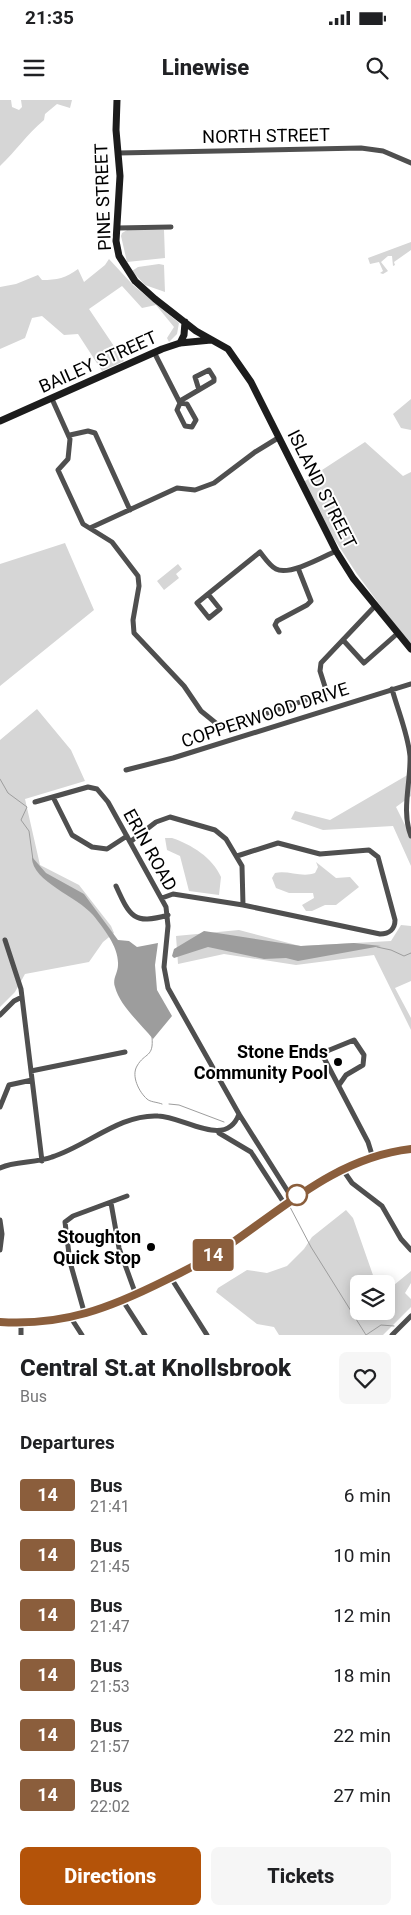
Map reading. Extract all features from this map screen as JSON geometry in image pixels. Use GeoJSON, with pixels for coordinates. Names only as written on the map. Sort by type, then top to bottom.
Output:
{"type":"FeatureCollection","features":[{"type":"Feature","properties":{"kind":"street","name":"PINE STREET"},"geometry":{"type":"LineString","coordinates":[[117,100],[120,176],[116,241],[125,268],[148,293],[212,340]]}},
{"type":"Feature","properties":{"kind":"street","name":"NORTH STREET"},"geometry":{"type":"LineString","coordinates":[[118,153],[361,148],[383,151],[411,163]]}},
{"type":"Feature","properties":{"kind":"street"},"geometry":{"type":"LineString","coordinates":[[117,228],[170,227]]}},
{"type":"Feature","properties":{"kind":"street"},"geometry":{"type":"LineString","coordinates":[[180,343],[184,335],[185,322]]}},
{"type":"Feature","properties":{"kind":"street","name":"BAILEY STREET"},"geometry":{"type":"LineString","coordinates":[[0,421],[154,352],[180,343],[212,340]]}},
{"type":"Feature","properties":{"kind":"street","name":"ISLAND STREET"},"geometry":{"type":"LineString","coordinates":[[212,340],[228,349],[238,361],[251,382],[336,551],[353,578],[411,650]]}},
{"type":"Feature","properties":{"kind":"street"},"geometry":{"type":"LineString","coordinates":[[154,352],[180,402],[187,404],[196,420],[192,427],[185,426],[176,410],[180,402],[199,390]]}},
{"type":"Feature","properties":{"kind":"street"},"geometry":{"type":"LineString","coordinates":[[52,398],[70,436],[68,459],[58,470],[83,523],[114,544],[138,576],[139,586],[133,620],[134,633],[184,686],[201,711],[217,724],[231,725],[326,693],[320,667],[376,605]]}},
{"type":"Feature","properties":{"kind":"street"},"geometry":{"type":"LineString","coordinates":[[70,436],[88,431],[97,435],[130,510]]}},
{"type":"Feature","properties":{"kind":"street"},"geometry":{"type":"LineString","coordinates":[[90,528],[177,488],[195,490],[214,483],[254,452],[278,438]]}},
{"type":"Feature","properties":{"kind":"street"},"geometry":{"type":"LineString","coordinates":[[208,594],[220,609],[210,618],[197,603],[208,594],[260,552],[278,570],[298,568],[336,551]]}},
{"type":"Feature","properties":{"kind":"street"},"geometry":{"type":"LineString","coordinates":[[279,632],[275,625],[277,621],[311,601],[298,568]]}},
{"type":"Feature","properties":{"kind":"street"},"geometry":{"type":"LineString","coordinates":[[343,640],[364,663],[398,633]]}},
{"type":"Feature","properties":{"kind":"street","name":"COPPERWOOD DRIVE"},"geometry":{"type":"LineString","coordinates":[[126,770],[210,747],[411,684]]}},
{"type":"Feature","properties":{"kind":"street"},"geometry":{"type":"LineString","coordinates":[[392,689],[411,757],[411,786],[406,815],[411,836]]}},
{"type":"Feature","properties":{"kind":"street","name":"ERIN ROAD"},"geometry":{"type":"LineString","coordinates":[[35,802],[84,788],[97,789],[108,802],[162,898],[168,915],[164,968],[168,988],[240,1114],[292,1198]]}},
{"type":"Feature","properties":{"kind":"street"},"geometry":{"type":"LineString","coordinates":[[53,797],[72,835],[92,848],[107,848],[126,836]]}},
{"type":"Feature","properties":{"kind":"street"},"geometry":{"type":"LineString","coordinates":[[130,842],[156,822],[172,816],[218,831],[226,839],[243,870],[243,905]]}},
{"type":"Feature","properties":{"kind":"street"},"geometry":{"type":"LineString","coordinates":[[162,898],[174,894],[243,905],[380,934],[390,932],[396,923],[378,857],[369,850],[320,854],[278,843],[236,856]]}},
{"type":"Feature","properties":{"kind":"street"},"geometry":{"type":"LineString","coordinates":[[116,886],[122,898],[138,919],[147,921],[168,915]]}},
{"type":"Feature","properties":{"kind":"street"},"geometry":{"type":"LineString","coordinates":[[5,940],[22,997],[42,1160]]}},
{"type":"Feature","properties":{"kind":"street"},"geometry":{"type":"LineString","coordinates":[[0,1015],[14,1000],[22,997]]}},
{"type":"Feature","properties":{"kind":"street"},"geometry":{"type":"LineString","coordinates":[[339,1085],[346,1074],[364,1062],[364,1055],[354,1040],[327,1051],[324,1056],[330,1072],[339,1085],[368,1142],[373,1158]]}},
{"type":"Feature","properties":{"kind":"street"},"geometry":{"type":"LineString","coordinates":[[31,1071],[125,1052]]}},
{"type":"Feature","properties":{"kind":"street"},"geometry":{"type":"LineString","coordinates":[[0,1107],[9,1086],[32,1080]]}},
{"type":"Feature","properties":{"kind":"street"},"geometry":{"type":"LineString","coordinates":[[218,1132],[231,1127],[240,1114]]}},
{"type":"Feature","properties":{"kind":"street"},"geometry":{"type":"LineString","coordinates":[[0,1168],[42,1160],[57,1155],[129,1121],[145,1116],[167,1116],[218,1132],[251,1152],[284,1204]]}},
{"type":"Feature","properties":{"kind":"street"},"geometry":{"type":"LineString","coordinates":[[0,1322],[21,1323],[71,1318],[123,1301],[219,1252],[292,1198],[343,1170],[373,1158],[411,1149]]}},
{"type":"Feature","properties":{"kind":"street"},"geometry":{"type":"LineString","coordinates":[[343,1170],[352,1183],[382,1206],[401,1239],[411,1250]]}},
{"type":"Feature","properties":{"kind":"street"},"geometry":{"type":"LineString","coordinates":[[84,1315],[68,1251],[65,1225],[67,1220],[127,1196]]}},
{"type":"Feature","properties":{"kind":"street"},"geometry":{"type":"LineString","coordinates":[[111,1203],[119,1248],[136,1295]]}},
{"type":"Feature","properties":{"kind":"street"},"geometry":{"type":"LineString","coordinates":[[0,1220],[0,1247]]}},
{"type":"Feature","properties":{"kind":"street"},"geometry":{"type":"LineString","coordinates":[[171,1278],[207,1335]]}},
{"type":"Feature","properties":{"kind":"street"},"geometry":{"type":"LineString","coordinates":[[123,1301],[145,1335]]}},
{"type":"Feature","properties":{"kind":"street"},"geometry":{"type":"LineString","coordinates":[[392,1335],[411,1316]]}},
{"type":"Feature","properties":{"kind":"street"},"geometry":{"type":"LineString","coordinates":[[71,1318],[82,1335]]}},
{"type":"Feature","properties":{"kind":"street"},"geometry":{"type":"LineString","coordinates":[[21,1323],[21,1335]]}},
{"type":"Feature","properties":{"kind":"shaded area"},"geometry":{"type":"Polygon","coordinates":[[[0,100],[11,100],[12,107],[19,110],[22,107],[21,100],[72,100],[70,108],[57,104],[45,114],[44,120],[0,166],[0,100]]]}},
{"type":"Feature","properties":{"kind":"shaded area"},"geometry":{"type":"Polygon","coordinates":[[[129,229],[164,230],[165,258],[127,262],[121,236],[122,233],[129,229]]]}},
{"type":"Feature","properties":{"kind":"shaded area"},"geometry":{"type":"Polygon","coordinates":[[[411,242],[411,250],[394,262],[395,265],[393,266],[392,256],[388,256],[381,262],[388,271],[383,274],[380,273],[383,271],[379,262],[370,264],[368,258],[411,242]]]}},
{"type":"Feature","properties":{"kind":"shaded area"},"geometry":{"type":"Polygon","coordinates":[[[109,259],[133,285],[179,323],[177,334],[169,342],[167,338],[174,327],[156,305],[142,308],[122,286],[89,309],[124,361],[102,371],[78,334],[64,335],[42,316],[32,318],[25,338],[0,349],[0,287],[16,284],[38,275],[42,280],[57,279],[69,275],[78,269],[84,282],[105,265],[109,259]]]}},
{"type":"Feature","properties":{"kind":"shaded area"},"geometry":{"type":"Polygon","coordinates":[[[164,265],[165,292],[145,285],[132,271],[138,267],[164,265]]]}},
{"type":"Feature","properties":{"kind":"shaded area"},"geometry":{"type":"Polygon","coordinates":[[[411,399],[411,430],[401,428],[393,414],[411,399]]]}},
{"type":"Feature","properties":{"kind":"shaded area"},"geometry":{"type":"Polygon","coordinates":[[[365,442],[403,476],[411,472],[411,647],[357,574],[299,485],[365,442]]]}},
{"type":"Feature","properties":{"kind":"shaded area"},"geometry":{"type":"Polygon","coordinates":[[[65,543],[94,610],[0,686],[0,564],[65,543]]]}},
{"type":"Feature","properties":{"kind":"shaded area"},"geometry":{"type":"Polygon","coordinates":[[[178,564],[182,569],[176,574],[179,578],[164,590],[157,581],[178,564]]]}},
{"type":"Feature","properties":{"kind":"shaded area"},"geometry":{"type":"Polygon","coordinates":[[[37,709],[71,750],[85,781],[25,799],[40,865],[79,885],[111,926],[114,933],[103,942],[89,962],[25,974],[15,992],[0,1007],[0,740],[37,709]]]}},
{"type":"Feature","properties":{"kind":"shaded area"},"geometry":{"type":"Polygon","coordinates":[[[411,773],[411,796],[396,807],[411,837],[411,866],[393,826],[323,830],[291,819],[295,811],[330,820],[411,773]]]}},
{"type":"Feature","properties":{"kind":"shaded area"},"geometry":{"type":"Polygon","coordinates":[[[165,838],[172,838],[194,848],[212,863],[221,877],[219,895],[189,891],[180,856],[167,850],[165,838]]]}},
{"type":"Feature","properties":{"kind":"shaded area"},"geometry":{"type":"Polygon","coordinates":[[[32,857],[46,873],[84,894],[118,940],[129,941],[137,947],[158,943],[155,965],[157,990],[172,1016],[153,1039],[121,1001],[114,981],[118,968],[118,958],[106,932],[86,908],[39,874],[34,866],[32,857]]]}},
{"type":"Feature","properties":{"kind":"shaded area"},"geometry":{"type":"Polygon","coordinates":[[[316,862],[336,878],[350,877],[359,887],[336,905],[325,905],[312,911],[306,911],[302,905],[314,898],[313,893],[289,893],[276,888],[272,878],[275,873],[280,872],[305,875],[315,873],[318,867],[316,862]]]}},
{"type":"Feature","properties":{"kind":"shaded area"},"geometry":{"type":"Polygon","coordinates":[[[401,925],[411,926],[411,981],[395,988],[411,1018],[411,1030],[374,955],[296,965],[224,954],[178,964],[176,936],[239,930],[300,946],[391,941],[401,925]]]}},
{"type":"Feature","properties":{"kind":"shaded area"},"geometry":{"type":"Polygon","coordinates":[[[204,931],[301,946],[354,943],[381,946],[298,961],[286,958],[264,959],[208,947],[174,958],[172,956],[174,949],[204,931]]]}},
{"type":"Feature","properties":{"kind":"shaded area"},"geometry":{"type":"Polygon","coordinates":[[[346,1210],[353,1218],[373,1275],[350,1275],[350,1320],[395,1320],[395,1284],[411,1271],[411,1283],[405,1293],[411,1299],[411,1307],[383,1335],[279,1335],[274,1327],[257,1324],[216,1292],[218,1288],[247,1270],[267,1273],[287,1266],[304,1249],[312,1237],[346,1210]]]}},
{"type":"Feature","properties":{"kind":"waterway"},"geometry":{"type":"LineString","coordinates":[[0,779],[8,793],[27,807],[21,820],[29,831],[33,860]]}},
{"type":"Feature","properties":{"kind":"waterway"},"geometry":{"type":"LineString","coordinates":[[377,947],[391,950],[404,956],[411,953]]}},
{"type":"Feature","properties":{"kind":"waterway"},"geometry":{"type":"LineString","coordinates":[[152,1037],[152,1048],[137,1066],[135,1079],[141,1092],[147,1099],[162,1104]]}},
{"type":"Feature","properties":{"kind":"waterway"},"geometry":{"type":"LineString","coordinates":[[169,1104],[179,1105],[224,1122]]}},
{"type":"Feature","properties":{"kind":"waterway"},"geometry":{"type":"LineString","coordinates":[[290,1207],[311,1247],[366,1335],[381,1325],[394,1326]]}},
{"type":"Feature","properties":{"kind":"bus line","name":"14"},"geometry":{"type":"LineString","coordinates":[[0,1322],[34,1323],[61,1320],[89,1314],[123,1301],[219,1252],[284,1204],[323,1180],[350,1166],[394,1151],[411,1149]]}},
{"type":"Feature","properties":{"kind":"place","name":"Stone Ends Community Pool"},"geometry":{"type":"Point","coordinates":[338,1062]}},
{"type":"Feature","properties":{"kind":"place","name":"Stoughton Quick Stop"},"geometry":{"type":"Point","coordinates":[151,1247]}}]}
